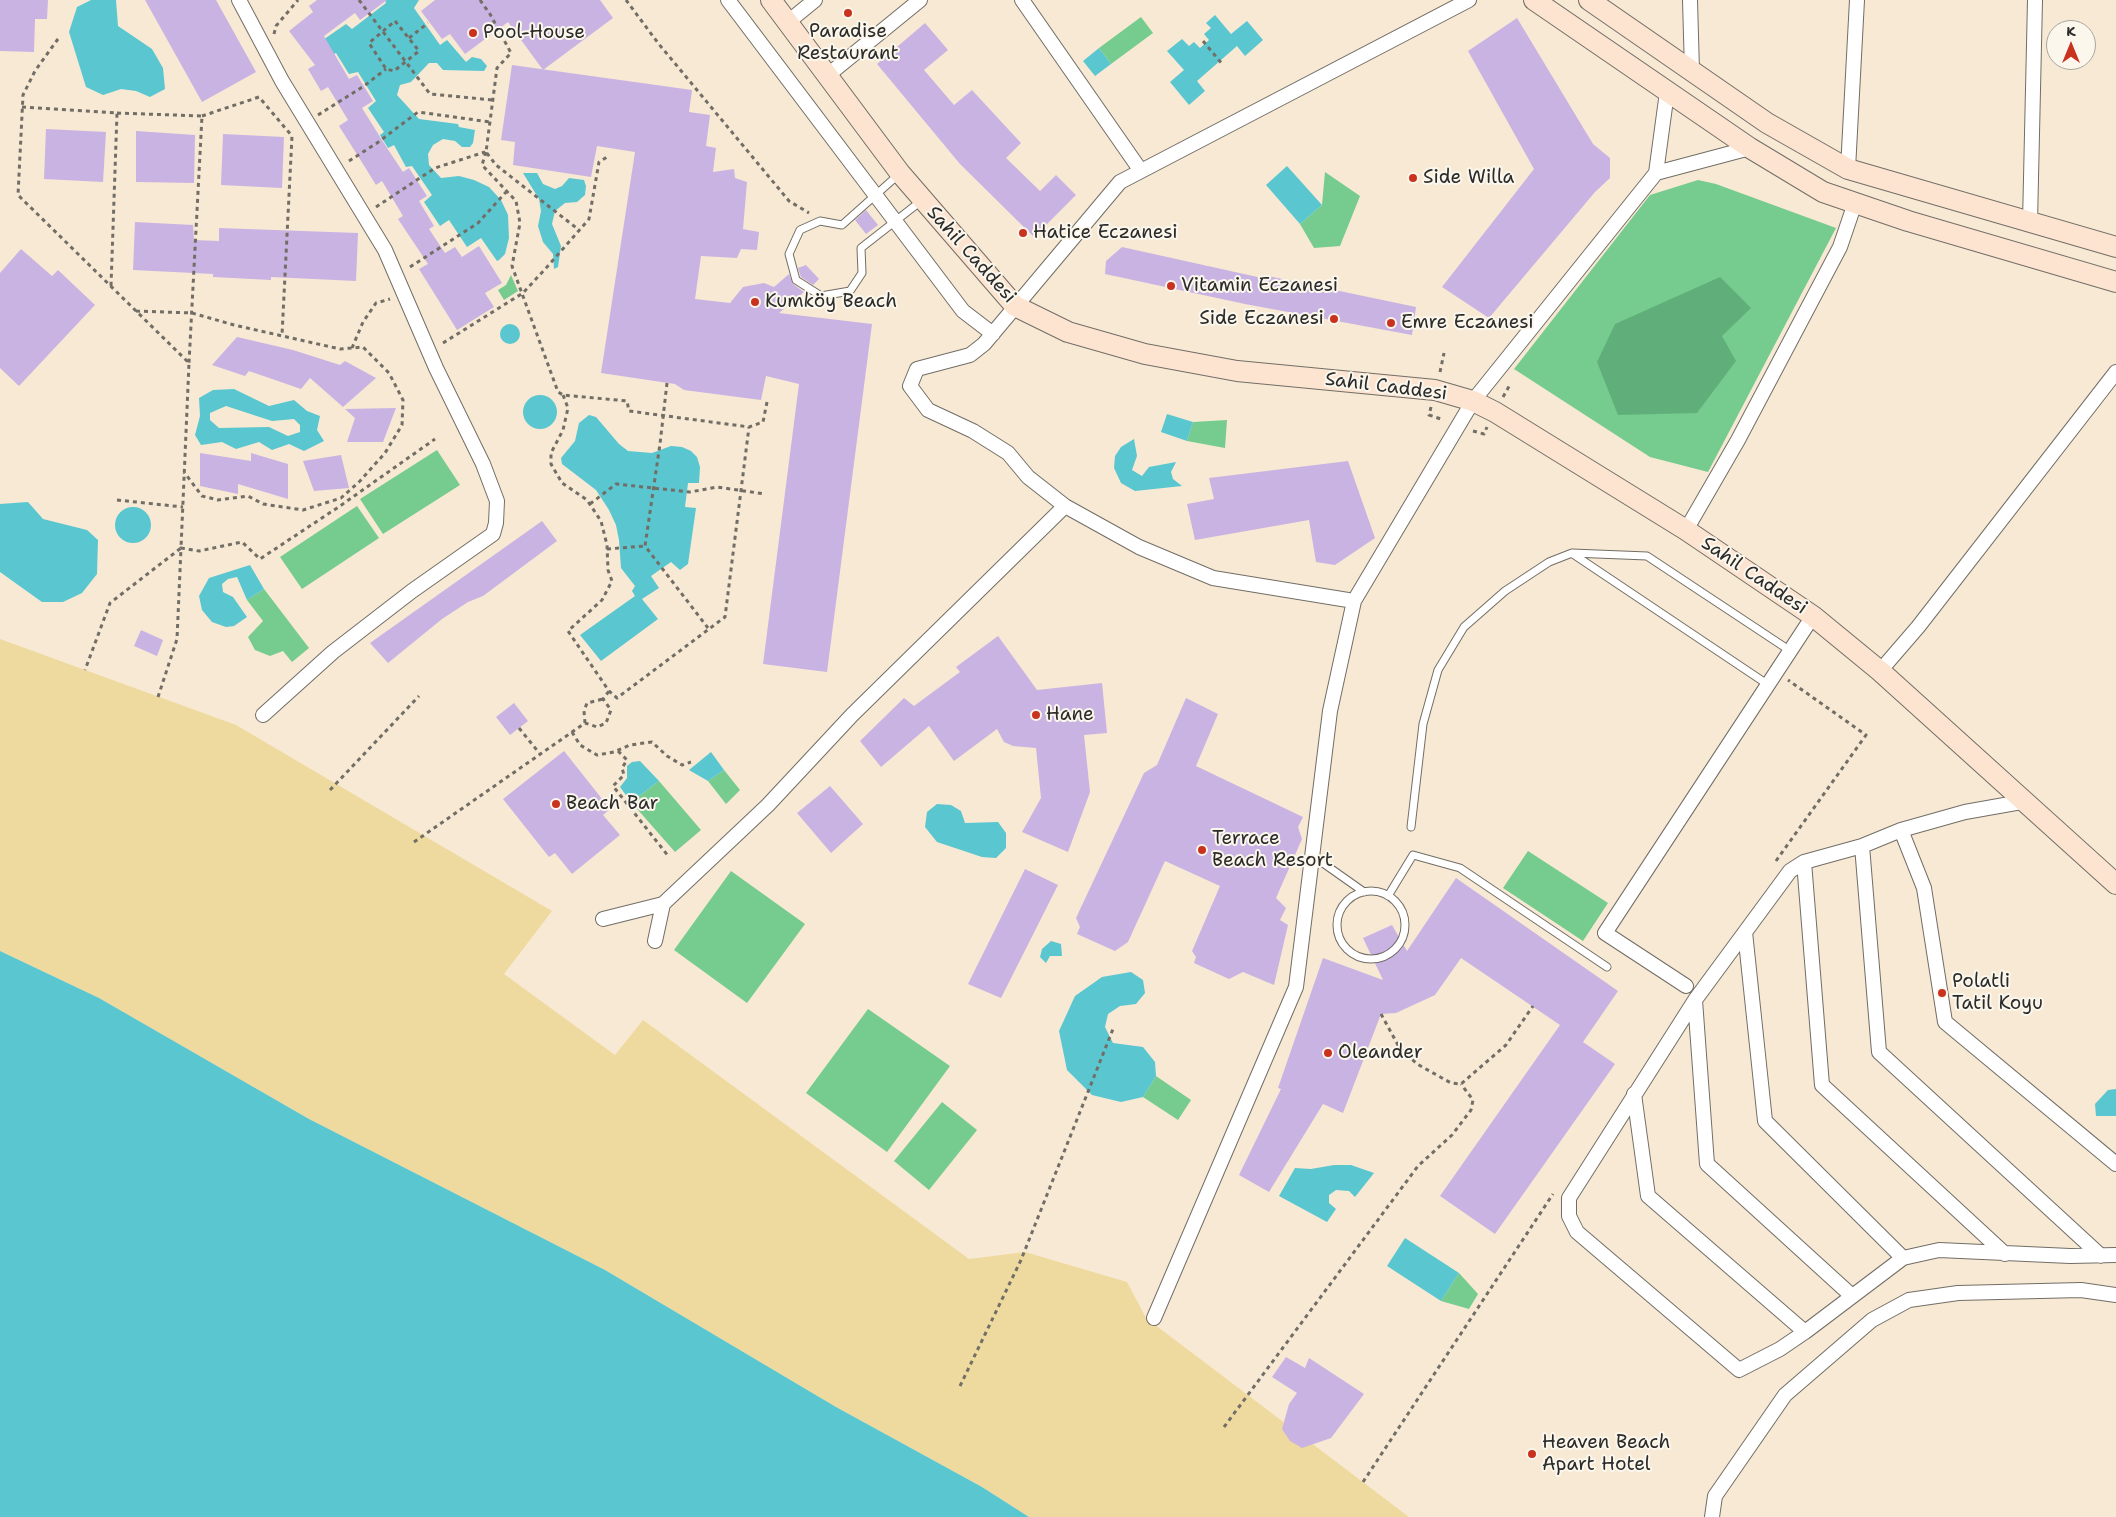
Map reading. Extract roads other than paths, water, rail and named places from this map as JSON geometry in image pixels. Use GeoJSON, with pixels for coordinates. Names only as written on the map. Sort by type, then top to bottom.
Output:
{"type":"FeatureCollection","features":[{"type":"Feature","properties":{"kind":"main road","name":"Sahil Caddesi"},"geometry":{"type":"LineString","coordinates":[[771,0],[900,173],[1015,306],[1068,332],[1145,354],[1236,371],[1435,390],[1473,401],[1495,412],[1686,530],[1813,616],[1880,671],[2116,884]]}},
{"type":"Feature","properties":{"kind":"main road"},"geometry":{"type":"LineString","coordinates":[[1534,0],[1750,148],[1823,192],[1908,222],[2116,282]]}},
{"type":"Feature","properties":{"kind":"main road"},"geometry":{"type":"LineString","coordinates":[[1589,0],[1767,123],[1848,169],[2116,247]]}},
{"type":"Feature","properties":{"kind":"street"},"geometry":{"type":"LineString","coordinates":[[239,0],[282,81],[386,250],[436,368],[482,464],[497,501],[496,523],[493,534],[412,591],[334,652],[263,715]]}},
{"type":"Feature","properties":{"kind":"street"},"geometry":{"type":"LineString","coordinates":[[728,0],[963,311],[993,334]]}},
{"type":"Feature","properties":{"kind":"street"},"geometry":{"type":"LineString","coordinates":[[788,22],[815,0]]}},
{"type":"Feature","properties":{"kind":"street"},"geometry":{"type":"LineString","coordinates":[[828,75],[920,0]]}},
{"type":"Feature","properties":{"kind":"street"},"geometry":{"type":"LineString","coordinates":[[1022,0],[1141,171]]}},
{"type":"Feature","properties":{"kind":"street"},"geometry":{"type":"LineString","coordinates":[[1354,601],[1213,578],[1139,547],[1065,506],[1028,477],[1008,452],[973,431],[928,410],[910,386],[918,369],[970,355],[993,334],[1120,182],[1469,0]]}},
{"type":"Feature","properties":{"kind":"street"},"geometry":{"type":"LineString","coordinates":[[1690,0],[1692,71]]}},
{"type":"Feature","properties":{"kind":"street"},"geometry":{"type":"LineString","coordinates":[[1848,169],[1857,0]]}},
{"type":"Feature","properties":{"kind":"street"},"geometry":{"type":"LineString","coordinates":[[2030,223],[2035,0]]}},
{"type":"Feature","properties":{"kind":"street"},"geometry":{"type":"LineString","coordinates":[[1154,1318],[1296,986],[1330,711],[1354,601],[1473,401],[1656,173],[1667,92]]}},
{"type":"Feature","properties":{"kind":"street"},"geometry":{"type":"LineString","coordinates":[[1656,173],[1750,148]]}},
{"type":"Feature","properties":{"kind":"street"},"geometry":{"type":"LineString","coordinates":[[1686,530],[1738,440],[1840,247],[1855,203]]}},
{"type":"Feature","properties":{"kind":"street"},"geometry":{"type":"LineString","coordinates":[[1880,671],[1918,628],[2116,372]]}},
{"type":"Feature","properties":{"kind":"street"},"geometry":{"type":"LineString","coordinates":[[603,919],[663,904],[768,806],[852,715],[1065,506]]}},
{"type":"Feature","properties":{"kind":"street"},"geometry":{"type":"LineString","coordinates":[[1686,986],[1605,933],[1813,616]]}},
{"type":"Feature","properties":{"kind":"street"},"geometry":{"type":"LineString","coordinates":[[2027,802],[1965,812],[1901,830],[1862,846],[1804,862],[1790,871],[1695,1000],[1634,1094],[1569,1198],[1569,1216],[1576,1232],[1739,1370],[1780,1349],[1805,1332],[1903,1258],[1938,1250],[2004,1254],[2116,1255]]}},
{"type":"Feature","properties":{"kind":"street"},"geometry":{"type":"LineString","coordinates":[[1901,830],[1924,888],[1945,1022],[2116,1164]]}},
{"type":"Feature","properties":{"kind":"street"},"geometry":{"type":"LineString","coordinates":[[1862,846],[1879,1052],[2101,1256]]}},
{"type":"Feature","properties":{"kind":"street"},"geometry":{"type":"LineString","coordinates":[[1804,862],[1822,1085],[2004,1254]]}},
{"type":"Feature","properties":{"kind":"street"},"geometry":{"type":"LineString","coordinates":[[655,941],[663,904]]}},
{"type":"Feature","properties":{"kind":"street"},"geometry":{"type":"LineString","coordinates":[[1745,932],[1765,1121],[1903,1258]]}},
{"type":"Feature","properties":{"kind":"street"},"geometry":{"type":"LineString","coordinates":[[1695,1000],[1707,1164],[1852,1296]]}},
{"type":"Feature","properties":{"kind":"street"},"geometry":{"type":"LineString","coordinates":[[1634,1094],[1648,1196],[1805,1332]]}},
{"type":"Feature","properties":{"kind":"street"},"geometry":{"type":"LineString","coordinates":[[1712,1517],[1715,1496],[1785,1395],[1872,1320],[1909,1300],[1958,1293],[2072,1290],[2116,1295]]}},
{"type":"Feature","properties":{"kind":"lane"},"geometry":{"type":"LineString","coordinates":[[900,173],[842,224],[820,221],[800,230],[789,254],[796,280],[821,296],[850,291],[862,273],[860,248],[922,200]]}},
{"type":"Feature","properties":{"kind":"lane"},"geometry":{"type":"LineString","coordinates":[[1572,553],[1767,684]]}},
{"type":"Feature","properties":{"kind":"lane"},"geometry":{"type":"LineString","coordinates":[[1411,827],[1423,724],[1438,670],[1464,627],[1505,591],[1549,562],[1572,553],[1647,556],[1789,650]]}},
{"type":"Feature","properties":{"kind":"lane"},"geometry":{"type":"LineString","coordinates":[[1388,896],[1413,855],[1460,868],[1607,967]]}},
{"type":"Feature","properties":{"kind":"lane"},"geometry":{"type":"LineString","coordinates":[[1313,856],[1364,892]]}},
{"type":"Feature","properties":{"kind":"lane"},"geometry":{"type":"LineString","coordinates":[[1364,892],[1376,892],[1388,896],[1397,903],[1403,913],[1405,925],[1403,937],[1397,947],[1388,955],[1377,959],[1365,959],[1347,950],[1337,931],[1340,910],[1346,902],[1364,892]]}},
{"type":"Feature","properties":{"kind":"water"},"geometry":{"type":"Polygon","coordinates":[[[91,0],[116,0],[118,26],[152,49],[163,68],[165,89],[150,97],[136,91],[121,89],[103,95],[86,87],[69,32],[77,7],[91,0]]]}},
{"type":"Feature","properties":{"kind":"water"},"geometry":{"type":"Polygon","coordinates":[[[385,0],[419,0],[414,8],[440,45],[447,40],[466,62],[472,57],[481,59],[487,66],[484,71],[443,70],[437,63],[429,63],[411,82],[400,85],[397,95],[419,119],[458,124],[459,127],[475,130],[473,143],[470,147],[462,147],[455,141],[443,139],[433,145],[428,154],[429,165],[441,178],[459,176],[489,187],[501,200],[508,215],[509,238],[505,254],[497,261],[481,238],[467,247],[449,220],[440,226],[424,202],[432,195],[412,166],[406,167],[394,145],[388,148],[380,135],[384,132],[368,108],[376,101],[358,72],[349,74],[336,53],[327,58],[320,42],[346,24],[352,29],[386,3],[385,0]]]}},
{"type":"Feature","properties":{"kind":"water"},"geometry":{"type":"Polygon","coordinates":[[[1215,15],[1231,34],[1247,21],[1263,40],[1245,56],[1237,46],[1197,81],[1205,91],[1189,105],[1170,82],[1184,70],[1167,51],[1182,39],[1189,46],[1194,42],[1200,48],[1209,40],[1204,34],[1211,28],[1206,23],[1215,15]]]}},
{"type":"Feature","properties":{"kind":"water"},"geometry":{"type":"Polygon","coordinates":[[[1099,48],[1111,64],[1095,76],[1083,61],[1099,48]]]}},
{"type":"Feature","properties":{"kind":"water"},"geometry":{"type":"Polygon","coordinates":[[[1287,166],[1322,205],[1300,224],[1266,185],[1287,166]]]}},
{"type":"Feature","properties":{"kind":"water"},"geometry":{"type":"Polygon","coordinates":[[[523,173],[537,173],[543,184],[555,189],[562,186],[569,178],[584,180],[586,186],[585,195],[577,202],[565,203],[555,211],[552,224],[561,246],[558,267],[554,269],[553,254],[543,242],[538,226],[541,211],[539,199],[523,173]]]}},
{"type":"Feature","properties":{"kind":"water"},"geometry":{"type":"Polygon","coordinates":[[[510,324],[517,327],[520,334],[517,341],[510,344],[503,341],[500,334],[503,327],[510,324]]]}},
{"type":"Feature","properties":{"kind":"water"},"geometry":{"type":"Polygon","coordinates":[[[234,389],[269,406],[294,400],[307,411],[320,416],[317,430],[324,441],[304,451],[289,444],[272,450],[259,442],[236,449],[222,442],[201,445],[195,435],[200,416],[199,398],[213,390],[234,389]],[[226,406],[210,413],[210,420],[219,428],[269,427],[288,436],[300,432],[300,425],[294,419],[272,421],[226,406]]]}},
{"type":"Feature","properties":{"kind":"water"},"geometry":{"type":"Polygon","coordinates":[[[540,395],[552,400],[557,412],[552,424],[540,429],[528,424],[523,412],[528,400],[540,395]]]}},
{"type":"Feature","properties":{"kind":"water"},"geometry":{"type":"Polygon","coordinates":[[[1167,414],[1193,422],[1187,441],[1161,432],[1167,414]]]}},
{"type":"Feature","properties":{"kind":"water"},"geometry":{"type":"Polygon","coordinates":[[[589,415],[596,417],[619,444],[628,451],[652,453],[671,446],[682,447],[691,451],[697,457],[700,467],[699,483],[688,483],[685,507],[696,508],[688,564],[680,570],[671,562],[651,576],[659,588],[642,599],[658,619],[601,661],[580,635],[635,596],[632,591],[635,586],[621,568],[616,525],[609,510],[596,490],[562,464],[561,458],[575,441],[579,423],[589,415]]]}},
{"type":"Feature","properties":{"kind":"water"},"geometry":{"type":"Polygon","coordinates":[[[1134,439],[1137,456],[1132,470],[1142,476],[1149,467],[1176,462],[1171,472],[1173,479],[1182,486],[1135,491],[1121,483],[1114,468],[1115,456],[1121,447],[1134,439]]]}},
{"type":"Feature","properties":{"kind":"water"},"geometry":{"type":"Polygon","coordinates":[[[28,502],[43,519],[87,530],[98,540],[97,574],[82,593],[63,602],[42,602],[0,572],[0,504],[28,502]]]}},
{"type":"Feature","properties":{"kind":"water"},"geometry":{"type":"Polygon","coordinates":[[[133,507],[145,513],[151,525],[145,537],[133,543],[121,537],[115,525],[121,513],[133,507]]]}},
{"type":"Feature","properties":{"kind":"water"},"geometry":{"type":"Polygon","coordinates":[[[250,565],[264,589],[247,600],[237,577],[228,579],[222,584],[223,592],[233,597],[247,617],[234,626],[226,627],[212,622],[202,610],[199,596],[209,578],[250,565]]]}},
{"type":"Feature","properties":{"kind":"water"},"geometry":{"type":"Polygon","coordinates":[[[711,752],[724,770],[708,781],[689,770],[711,752]]]}},
{"type":"Feature","properties":{"kind":"water"},"geometry":{"type":"Polygon","coordinates":[[[640,761],[659,781],[631,802],[620,787],[627,778],[627,766],[632,762],[640,761]]]}},
{"type":"Feature","properties":{"kind":"water"},"geometry":{"type":"Polygon","coordinates":[[[937,804],[951,805],[961,811],[965,823],[998,822],[1006,833],[1006,848],[996,858],[982,857],[937,842],[925,827],[927,812],[937,804]]]}},
{"type":"Feature","properties":{"kind":"water"},"geometry":{"type":"Polygon","coordinates":[[[1051,941],[1061,944],[1062,956],[1050,956],[1046,963],[1040,957],[1042,949],[1051,941]]]}},
{"type":"Feature","properties":{"kind":"water"},"geometry":{"type":"Polygon","coordinates":[[[0,951],[99,998],[309,1119],[605,1270],[836,1407],[982,1487],[1029,1517],[0,1517],[0,951]]]}},
{"type":"Feature","properties":{"kind":"water"},"geometry":{"type":"Polygon","coordinates":[[[1131,972],[1143,980],[1145,993],[1136,1004],[1120,1006],[1108,1014],[1105,1027],[1113,1043],[1143,1047],[1155,1062],[1156,1076],[1143,1097],[1121,1102],[1092,1095],[1067,1070],[1059,1031],[1075,996],[1102,977],[1131,972]]]}},
{"type":"Feature","properties":{"kind":"water"},"geometry":{"type":"Polygon","coordinates":[[[2116,1089],[2116,1116],[2096,1116],[2095,1104],[2108,1090],[2116,1089]]]}},
{"type":"Feature","properties":{"kind":"water"},"geometry":{"type":"Polygon","coordinates":[[[1334,1165],[1351,1165],[1374,1173],[1355,1197],[1349,1191],[1336,1190],[1329,1195],[1329,1203],[1336,1209],[1327,1222],[1279,1196],[1295,1168],[1311,1169],[1334,1165]]]}},
{"type":"Feature","properties":{"kind":"water"},"geometry":{"type":"Polygon","coordinates":[[[1405,1238],[1459,1273],[1441,1301],[1387,1266],[1405,1238]]]}},
{"type":"Feature","properties":{"kind":"place","name":"Paradise Restaurant"},"geometry":{"type":"Point","coordinates":[848,13]}},
{"type":"Feature","properties":{"kind":"place","name":"Pool-House"},"geometry":{"type":"Point","coordinates":[473,33]}},
{"type":"Feature","properties":{"kind":"place","name":"Side Willa"},"geometry":{"type":"Point","coordinates":[1413,178]}},
{"type":"Feature","properties":{"kind":"place","name":"Hatice Eczanesi"},"geometry":{"type":"Point","coordinates":[1023,233]}},
{"type":"Feature","properties":{"kind":"place","name":"Vitamin Eczanesi"},"geometry":{"type":"Point","coordinates":[1171,286]}},
{"type":"Feature","properties":{"kind":"place","name":"Kumköy Beach"},"geometry":{"type":"Point","coordinates":[755,302]}},
{"type":"Feature","properties":{"kind":"place","name":"Side Eczanesi"},"geometry":{"type":"Point","coordinates":[1334,319]}},
{"type":"Feature","properties":{"kind":"place","name":"Emre Eczanesi"},"geometry":{"type":"Point","coordinates":[1391,323]}},
{"type":"Feature","properties":{"kind":"place","name":"Hane"},"geometry":{"type":"Point","coordinates":[1036,715]}},
{"type":"Feature","properties":{"kind":"place","name":"Beach Bar"},"geometry":{"type":"Point","coordinates":[556,804]}},
{"type":"Feature","properties":{"kind":"place","name":"Terrace Beach Resort"},"geometry":{"type":"Point","coordinates":[1202,850]}},
{"type":"Feature","properties":{"kind":"place","name":"Polatli Tatil Koyu"},"geometry":{"type":"Point","coordinates":[1942,993]}},
{"type":"Feature","properties":{"kind":"place","name":"Oleander"},"geometry":{"type":"Point","coordinates":[1328,1053]}},
{"type":"Feature","properties":{"kind":"place","name":"Heaven Beach Apart Hotel"},"geometry":{"type":"Point","coordinates":[1532,1454]}}]}
